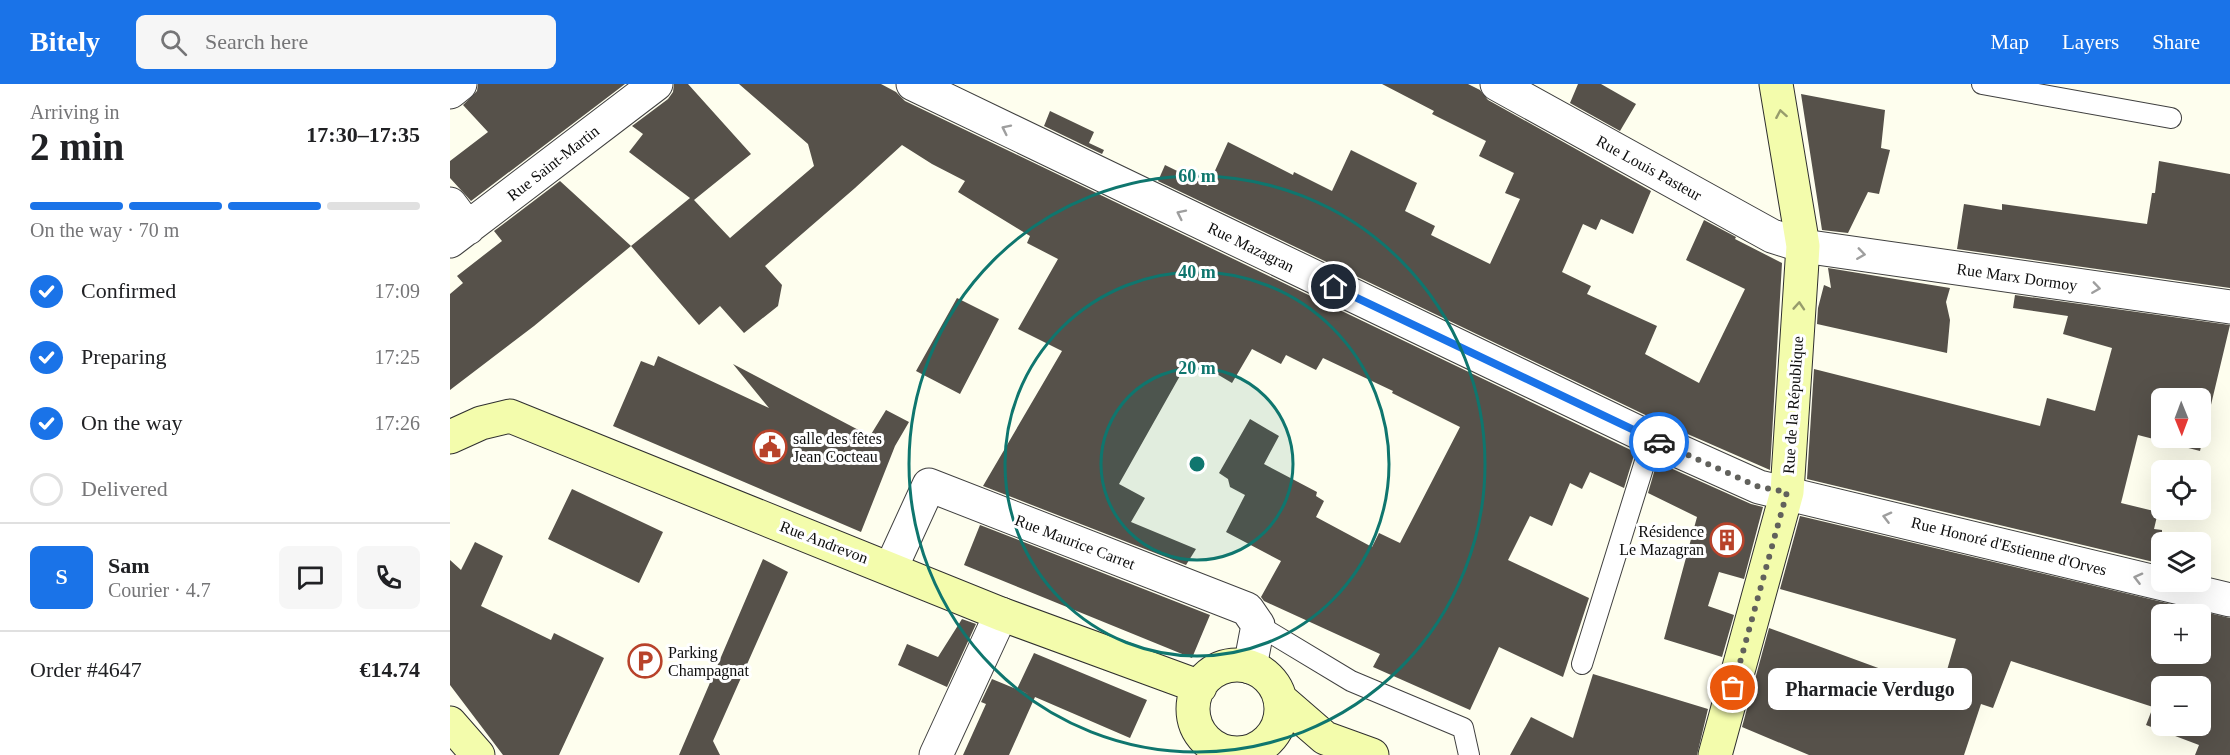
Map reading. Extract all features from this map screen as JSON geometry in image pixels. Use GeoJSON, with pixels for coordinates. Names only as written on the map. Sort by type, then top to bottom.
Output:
{"type":"FeatureCollection","features":[{"type":"Feature","properties":{"kind":"main road","name":"Rue de la République"},"geometry":{"type":"LineString","coordinates":[[1715,754],[1787,492],[1803,246],[1776,84]]}},
{"type":"Feature","properties":{"kind":"main road","name":"Rue Andrevon"},"geometry":{"type":"LineString","coordinates":[[450,437],[481,423],[510,416],[1001,614],[1200,687]]}},
{"type":"Feature","properties":{"kind":"main road"},"geometry":{"type":"LineString","coordinates":[[1280,699],[1280,719],[1271,738],[1260,747],[1247,752],[1233,753],[1202,748],[1194,716],[1194,701],[1200,687],[1209,676],[1221,668],[1235,665],[1250,667],[1269,679],[1280,699],[1325,738]]}},
{"type":"Feature","properties":{"kind":"main road"},"geometry":{"type":"LineString","coordinates":[[450,723],[478,755]]}},
{"type":"Feature","properties":{"kind":"main road"},"geometry":{"type":"LineString","coordinates":[[1271,738],[1325,738],[1372,755]]}},
{"type":"Feature","properties":{"kind":"street"},"geometry":{"type":"LineString","coordinates":[[450,92],[460,84]]}},
{"type":"Feature","properties":{"kind":"street","name":"Rue Saint-Martin"},"geometry":{"type":"LineString","coordinates":[[456,224],[656,84]]}},
{"type":"Feature","properties":{"kind":"street","name":"Rue Mazagran"},"geometry":{"type":"LineString","coordinates":[[913,84],[1652,439],[1759,487],[1787,492]]}},
{"type":"Feature","properties":{"kind":"street","name":"Rue Louis Pasteur"},"geometry":{"type":"LineString","coordinates":[[1497,84],[1772,236],[1803,246]]}},
{"type":"Feature","properties":{"kind":"street","name":"Rue Marx Dormoy"},"geometry":{"type":"LineString","coordinates":[[1803,246],[2230,307]]}},
{"type":"Feature","properties":{"kind":"street","name":"Rue Maurice Carret"},"geometry":{"type":"LineString","coordinates":[[891,568],[928,485],[1247,609],[1258,626]]}},
{"type":"Feature","properties":{"kind":"street","name":"Rue Honoré d'Estienne d'Orves"},"geometry":{"type":"LineString","coordinates":[[1787,492],[2230,600]]}},
{"type":"Feature","properties":{"kind":"street"},"geometry":{"type":"LineString","coordinates":[[936,755],[1001,614]]}},
{"type":"Feature","properties":{"kind":"street"},"geometry":{"type":"LineString","coordinates":[[1250,667],[1258,626]]}},
{"type":"Feature","properties":{"kind":"lane"},"geometry":{"type":"LineString","coordinates":[[1982,84],[2171,118]]}},
{"type":"Feature","properties":{"kind":"lane"},"geometry":{"type":"LineString","coordinates":[[1582,664],[1652,439]]}},
{"type":"Feature","properties":{"kind":"lane"},"geometry":{"type":"LineString","coordinates":[[1258,626],[1351,681],[1463,728],[1469,755]]}},
{"type":"Feature","properties":{"kind":"building"},"geometry":{"type":"Polygon","coordinates":[[[478,84],[625,84],[471,201],[450,178],[450,161],[488,132],[463,105],[477,91],[478,84]]]}},
{"type":"Feature","properties":{"kind":"building"},"geometry":{"type":"Polygon","coordinates":[[[674,84],[688,84],[751,154],[694,200],[730,238],[814,166],[808,144],[739,84],[881,84],[896,92],[905,101],[1635,452],[1624,488],[1590,472],[1582,489],[1570,483],[1552,526],[1530,516],[1508,560],[1589,598],[1563,677],[1499,647],[1470,710],[1373,667],[1380,654],[1264,601],[1261,597],[1281,561],[1226,532],[1245,495],[1230,487],[1228,479],[1219,473],[1250,419],[1279,436],[1264,464],[1317,492],[1316,496],[1324,501],[1316,517],[1372,547],[1379,533],[1400,543],[1460,427],[1392,393],[1393,391],[1323,358],[1316,370],[1286,355],[1281,364],[1252,349],[1232,383],[1190,358],[1119,484],[1145,498],[1131,522],[1196,549],[1186,565],[983,486],[1062,351],[1018,329],[1058,259],[1027,243],[1030,236],[958,192],[965,181],[902,145],[765,266],[782,285],[778,306],[744,333],[720,306],[699,325],[631,246],[690,198],[629,152],[643,134],[632,126],[668,99],[673,92],[674,84]]]}},
{"type":"Feature","properties":{"kind":"building"},"geometry":{"type":"Polygon","coordinates":[[[1382,84],[1468,84],[1480,90],[1488,100],[1651,191],[1633,234],[1601,219],[1596,230],[1583,224],[1562,272],[1591,286],[1587,294],[1657,326],[1645,354],[1699,383],[1745,289],[1686,260],[1704,220],[1782,263],[1770,470],[1660,422],[1158,181],[1165,165],[1208,186],[1228,142],[1293,175],[1294,172],[1332,191],[1351,150],[1417,183],[1405,211],[1435,226],[1431,235],[1490,264],[1520,199],[1505,193],[1514,173],[1479,156],[1486,141],[1432,114],[1434,111],[1382,84]]]}},
{"type":"Feature","properties":{"kind":"building"},"geometry":{"type":"Polygon","coordinates":[[[1578,84],[1601,84],[1636,104],[1620,131],[1570,103],[1578,84]]]}},
{"type":"Feature","properties":{"kind":"building"},"geometry":{"type":"Polygon","coordinates":[[[1801,94],[1885,110],[1881,148],[1890,150],[1879,194],[1868,192],[1848,233],[1822,230],[1801,94]]]}},
{"type":"Feature","properties":{"kind":"building"},"geometry":{"type":"Polygon","coordinates":[[[1050,111],[1094,132],[1089,143],[1104,150],[1102,154],[1044,126],[1050,111]]]}},
{"type":"Feature","properties":{"kind":"building"},"geometry":{"type":"Polygon","coordinates":[[[2159,161],[2230,174],[2230,288],[1957,249],[1964,204],[2002,210],[2002,204],[2147,224],[2152,193],[2155,193],[2159,161]]]}},
{"type":"Feature","properties":{"kind":"building"},"geometry":{"type":"Polygon","coordinates":[[[560,181],[631,246],[534,326],[450,390],[450,294],[463,283],[457,276],[502,241],[494,231],[560,181]]]}},
{"type":"Feature","properties":{"kind":"building"},"geometry":{"type":"Polygon","coordinates":[[[1828,268],[1950,288],[1946,302],[1950,320],[1947,353],[1817,324],[1818,308],[1824,285],[1831,288],[1828,268]]]}},
{"type":"Feature","properties":{"kind":"building"},"geometry":{"type":"Polygon","coordinates":[[[2015,295],[2230,325],[2211,405],[2211,388],[2151,388],[2151,438],[2138,435],[2121,503],[2151,510],[2151,520],[2156,520],[2154,529],[2162,530],[2162,532],[2151,532],[2151,561],[1807,479],[1814,369],[2040,426],[2047,398],[2095,411],[2112,348],[2063,334],[2068,316],[2013,308],[2015,295]]]}},
{"type":"Feature","properties":{"kind":"building"},"geometry":{"type":"Polygon","coordinates":[[[957,298],[999,319],[960,394],[916,371],[957,298]]]}},
{"type":"Feature","properties":{"kind":"building","name":"salle des fêtes Jean Cocteau"},"geometry":{"type":"Polygon","coordinates":[[[658,356],[769,408],[733,364],[870,436],[886,410],[909,422],[895,446],[861,532],[613,426],[641,361],[654,366],[658,356]]]}},
{"type":"Feature","properties":{"kind":"building","name":"Résidence Le Mazagran"},"geometry":{"type":"Polygon","coordinates":[[[1657,462],[1751,504],[1763,507],[1744,579],[1719,572],[1708,606],[1734,615],[1722,657],[1664,639],[1697,517],[1648,493],[1657,462]]]}},
{"type":"Feature","properties":{"kind":"building"},"geometry":{"type":"Polygon","coordinates":[[[572,489],[663,532],[639,583],[548,539],[572,489]]]}},
{"type":"Feature","properties":{"kind":"building"},"geometry":{"type":"Polygon","coordinates":[[[1800,516],[2171,604],[2151,604],[2151,664],[2211,664],[2211,613],[2230,618],[2230,755],[2195,755],[2199,745],[2175,736],[2211,736],[2211,676],[2151,676],[2151,706],[2011,661],[1993,708],[1981,704],[1964,755],[1809,755],[1742,727],[1769,628],[1941,691],[1956,639],[1780,589],[1800,516]]]}},
{"type":"Feature","properties":{"kind":"building"},"geometry":{"type":"Polygon","coordinates":[[[980,525],[1210,615],[1192,658],[964,565],[980,525]]]}},
{"type":"Feature","properties":{"kind":"building"},"geometry":{"type":"Polygon","coordinates":[[[475,542],[503,556],[481,606],[551,640],[554,633],[604,658],[559,755],[503,755],[450,685],[450,560],[461,570],[475,542]]]}},
{"type":"Feature","properties":{"kind":"building"},"geometry":{"type":"Polygon","coordinates":[[[763,559],[788,572],[713,741],[720,755],[679,755],[763,559]]]}},
{"type":"Feature","properties":{"kind":"building"},"geometry":{"type":"Polygon","coordinates":[[[962,619],[976,624],[947,687],[898,665],[907,644],[938,657],[962,619]]]}},
{"type":"Feature","properties":{"kind":"building"},"geometry":{"type":"Polygon","coordinates":[[[1034,653],[1147,700],[1130,738],[1035,697],[1009,755],[963,755],[986,704],[981,702],[992,679],[1028,694],[1017,689],[1034,653]]]}},
{"type":"Feature","properties":{"kind":"building"},"geometry":{"type":"Polygon","coordinates":[[[1593,674],[1708,709],[1697,755],[1510,755],[1531,717],[1573,738],[1593,674]]]}},
{"type":"Feature","properties":{"kind":"building"},"geometry":{"type":"Polygon","coordinates":[[[2151,712],[2151,727],[2146,725],[2151,712]]]}},
{"type":"Feature","properties":{"kind":"way so far"},"geometry":{"type":"LineString","coordinates":[[1659,442],[1759,487],[1787,492],[1733,688]]}},
{"type":"Feature","properties":{"kind":"place","name":"salle des fêtes Jean Cocteau"},"geometry":{"type":"Point","coordinates":[770,447]}},
{"type":"Feature","properties":{"kind":"place","name":"Résidence Le Mazagran"},"geometry":{"type":"Point","coordinates":[1727,540]}},
{"type":"Feature","properties":{"kind":"place","name":"Parking Champagnat"},"geometry":{"type":"Point","coordinates":[645,661]}},
{"type":"Feature","properties":{"kind":"place","name":"Pharmacie Verdugo"},"geometry":{"type":"Point","coordinates":[1733,688]}},
{"type":"Feature","properties":{"kind":"route"},"geometry":{"type":"LineString","coordinates":[[1334,287],[1659,442]]}}]}
